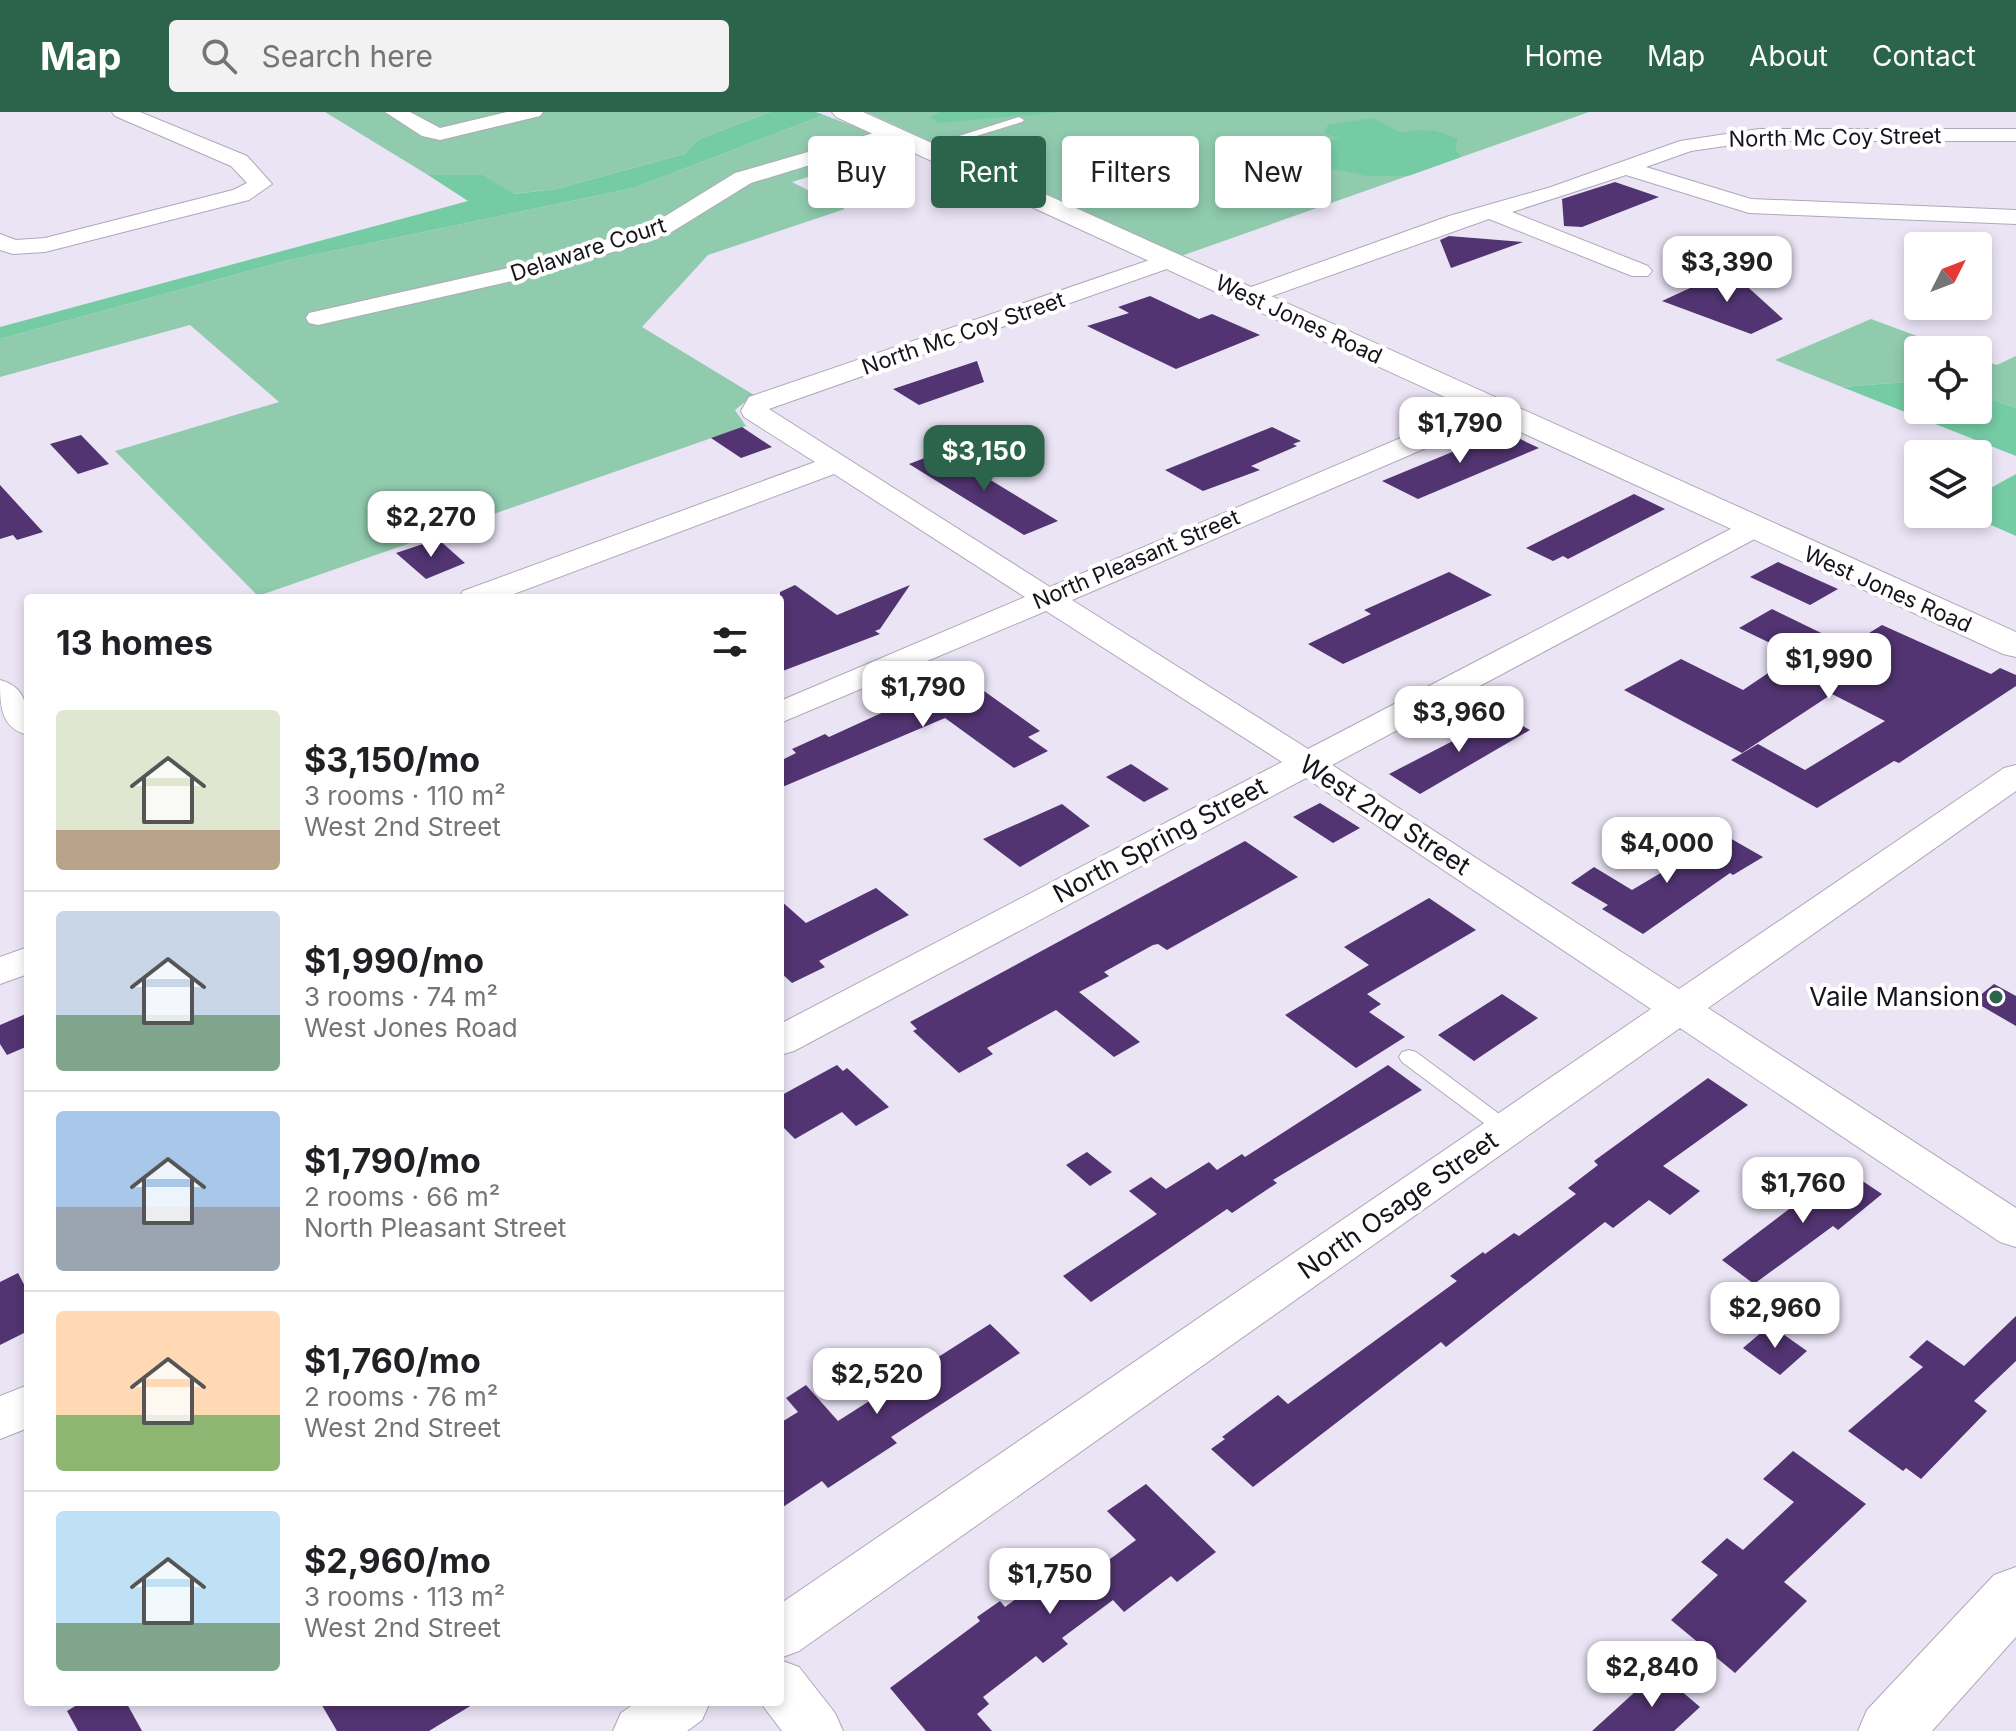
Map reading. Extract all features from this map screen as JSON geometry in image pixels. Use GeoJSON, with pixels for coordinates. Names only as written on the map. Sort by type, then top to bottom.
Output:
{"type":"FeatureCollection","features":[{"type":"Feature","properties":{"kind":"street"},"geometry":{"type":"LineString","coordinates":[[0,241],[13,247],[45,245],[241,195],[261,184],[239,161],[122,112]]}},
{"type":"Feature","properties":{"kind":"street"},"geometry":{"type":"LineString","coordinates":[[395,112],[429,132],[440,134],[533,112]]}},
{"type":"Feature","properties":{"kind":"street","name":"West Jones Road"},"geometry":{"type":"LineString","coordinates":[[844,112],[2016,646]]}},
{"type":"Feature","properties":{"kind":"street","name":"Delaware Court"},"geometry":{"type":"LineString","coordinates":[[318,318],[509,275],[629,240],[662,228],[743,178],[891,134]]}},
{"type":"Feature","properties":{"kind":"street","name":"North Mc Coy Street"},"geometry":{"type":"LineString","coordinates":[[1249,296],[1489,211],[1559,192],[1687,145],[1759,135],[2016,135]]}},
{"type":"Feature","properties":{"kind":"street"},"geometry":{"type":"LineString","coordinates":[[1623,167],[1749,206],[1927,223],[2016,217]]}},
{"type":"Feature","properties":{"kind":"street"},"geometry":{"type":"LineString","coordinates":[[1489,211],[1640,271]]}},
{"type":"Feature","properties":{"kind":"street","name":"North Mc Coy Street"},"geometry":{"type":"LineString","coordinates":[[756,407],[758,403],[1170,260]]}},
{"type":"Feature","properties":{"kind":"street","name":"West 2nd Street"},"geometry":{"type":"LineString","coordinates":[[756,407],[754,411],[761,417],[1306,763],[2016,1230]]}},
{"type":"Feature","properties":{"kind":"street","name":"North Pleasant Street"},"geometry":{"type":"LineString","coordinates":[[784,711],[1045,597],[1493,409]]}},
{"type":"Feature","properties":{"kind":"street"},"geometry":{"type":"LineString","coordinates":[[485,594],[836,464]]}},
{"type":"Feature","properties":{"kind":"street","name":"North Spring Street"},"geometry":{"type":"LineString","coordinates":[[784,1039],[1754,528]]}},
{"type":"Feature","properties":{"kind":"street"},"geometry":{"type":"LineString","coordinates":[[0,690],[24,720]]}},
{"type":"Feature","properties":{"kind":"street","name":"North Osage Street"},"geometry":{"type":"LineString","coordinates":[[784,1631],[2016,775]]}},
{"type":"Feature","properties":{"kind":"street"},"geometry":{"type":"LineString","coordinates":[[0,971],[24,962]]}},
{"type":"Feature","properties":{"kind":"street"},"geometry":{"type":"LineString","coordinates":[[0,1419],[24,1407]]}},
{"type":"Feature","properties":{"kind":"street"},"geometry":{"type":"LineString","coordinates":[[1890,1731],[2016,1594]]}},
{"type":"Feature","properties":{"kind":"street"},"geometry":{"type":"LineString","coordinates":[[784,1690],[815,1731]]}},
{"type":"Feature","properties":{"kind":"street"},"geometry":{"type":"LineString","coordinates":[[641,1731],[677,1706]]}},
{"type":"Feature","properties":{"kind":"lane"},"geometry":{"type":"LineString","coordinates":[[923,149],[1019,120]]}},
{"type":"Feature","properties":{"kind":"lane"},"geometry":{"type":"LineString","coordinates":[[1409,1057],[1507,1130]]}},
{"type":"Feature","properties":{"kind":"green space"},"geometry":{"type":"Polygon","coordinates":[[[325,112],[770,112],[699,139],[684,154],[556,189],[513,194],[484,175],[428,175],[325,112]]]}},
{"type":"Feature","properties":{"kind":"green space"},"geometry":{"type":"Polygon","coordinates":[[[770,112],[816,112],[824,115],[634,188],[289,260],[0,339],[0,327],[468,201],[428,175],[484,175],[514,194],[556,189],[684,154],[699,139],[770,112]]]}},
{"type":"Feature","properties":{"kind":"green space"},"geometry":{"type":"Polygon","coordinates":[[[866,112],[1589,112],[1331,203],[1331,136],[1215,136],[1215,208],[1317,208],[1181,256],[1076,208],[1199,208],[1199,136],[1062,136],[1062,202],[1046,194],[1046,136],[931,136],[931,142],[866,112]]]}},
{"type":"Feature","properties":{"kind":"green space"},"geometry":{"type":"Polygon","coordinates":[[[940,112],[1064,112],[938,123],[930,117],[940,112]]]}},
{"type":"Feature","properties":{"kind":"green space"},"geometry":{"type":"Polygon","coordinates":[[[824,115],[880,136],[808,136],[808,177],[792,182],[808,190],[808,208],[845,209],[708,255],[642,327],[754,395],[735,410],[746,426],[264,594],[256,594],[115,451],[279,402],[190,325],[0,377],[0,339],[289,260],[634,188],[824,115]]]}},
{"type":"Feature","properties":{"kind":"green space"},"geometry":{"type":"Polygon","coordinates":[[[1373,118],[1401,133],[1430,130],[1443,133],[1458,139],[1455,149],[1461,157],[1408,176],[1366,176],[1331,168],[1331,140],[1340,139],[1324,132],[1328,125],[1373,118]]]}},
{"type":"Feature","properties":{"kind":"green space"},"geometry":{"type":"Polygon","coordinates":[[[1871,319],[1917,336],[1904,336],[1904,382],[1842,387],[1775,360],[1871,319]]]}},
{"type":"Feature","properties":{"kind":"green space"},"geometry":{"type":"Polygon","coordinates":[[[2016,356],[2016,408],[1992,400],[1992,363],[1997,365],[2016,356]]]}},
{"type":"Feature","properties":{"kind":"green space"},"geometry":{"type":"Polygon","coordinates":[[[1904,382],[1904,412],[1842,387],[1904,382]]]}},
{"type":"Feature","properties":{"kind":"green space"},"geometry":{"type":"Polygon","coordinates":[[[1992,400],[2016,408],[2016,456],[1992,446],[1992,440],[1976,440],[1935,424],[1992,424],[1992,400]]]}},
{"type":"Feature","properties":{"kind":"green space"},"geometry":{"type":"Polygon","coordinates":[[[2016,474],[2016,536],[1992,525],[1992,487],[2016,474]]]}},
{"type":"Feature","properties":{"kind":"building"},"geometry":{"type":"Polygon","coordinates":[[[1615,182],[1659,197],[1582,227],[1564,226],[1562,199],[1615,182]]]}},
{"type":"Feature","properties":{"kind":"building"},"geometry":{"type":"Polygon","coordinates":[[[1449,236],[1523,242],[1451,268],[1440,240],[1449,236]]]}},
{"type":"Feature","properties":{"kind":"building"},"geometry":{"type":"Polygon","coordinates":[[[1729,270],[1783,319],[1751,334],[1662,301],[1729,270]]]}},
{"type":"Feature","properties":{"kind":"building"},"geometry":{"type":"Polygon","coordinates":[[[1150,296],[1199,319],[1212,314],[1260,335],[1176,369],[1087,326],[1129,313],[1118,307],[1150,296]]]}},
{"type":"Feature","properties":{"kind":"building"},"geometry":{"type":"Polygon","coordinates":[[[977,361],[984,382],[919,405],[893,389],[977,361]]]}},
{"type":"Feature","properties":{"kind":"building"},"geometry":{"type":"Polygon","coordinates":[[[742,427],[772,447],[741,458],[711,438],[742,427]]]}},
{"type":"Feature","properties":{"kind":"building"},"geometry":{"type":"Polygon","coordinates":[[[1272,427],[1301,441],[1293,444],[1297,446],[1251,466],[1260,470],[1203,491],[1165,470],[1272,427]]]}},
{"type":"Feature","properties":{"kind":"building"},"geometry":{"type":"Polygon","coordinates":[[[1503,431],[1539,448],[1418,499],[1382,481],[1503,431]]]}},
{"type":"Feature","properties":{"kind":"building"},"geometry":{"type":"Polygon","coordinates":[[[81,435],[109,464],[78,474],[50,444],[81,435]]]}},
{"type":"Feature","properties":{"kind":"building"},"geometry":{"type":"Polygon","coordinates":[[[943,451],[1058,521],[1024,535],[909,464],[943,451]]]}},
{"type":"Feature","properties":{"kind":"building"},"geometry":{"type":"Polygon","coordinates":[[[0,485],[43,532],[17,540],[13,535],[0,539],[0,485]]]}},
{"type":"Feature","properties":{"kind":"building"},"geometry":{"type":"Polygon","coordinates":[[[1634,494],[1665,509],[1568,559],[1563,556],[1553,561],[1526,548],[1634,494]]]}},
{"type":"Feature","properties":{"kind":"building"},"geometry":{"type":"Polygon","coordinates":[[[438,539],[465,563],[426,579],[396,553],[438,539]]]}},
{"type":"Feature","properties":{"kind":"building"},"geometry":{"type":"Polygon","coordinates":[[[1778,562],[1838,589],[1810,605],[1750,577],[1778,562]]]}},
{"type":"Feature","properties":{"kind":"building"},"geometry":{"type":"Polygon","coordinates":[[[1449,572],[1492,595],[1343,664],[1308,644],[1371,614],[1364,610],[1449,572]]]}},
{"type":"Feature","properties":{"kind":"building"},"geometry":{"type":"Polygon","coordinates":[[[795,585],[837,615],[910,585],[880,629],[875,631],[880,634],[784,670],[784,594],[780,592],[795,585]]]}},
{"type":"Feature","properties":{"kind":"building"},"geometry":{"type":"Polygon","coordinates":[[[1772,609],[1848,646],[1882,625],[1991,674],[2000,668],[2016,675],[2016,686],[1899,763],[1894,761],[1817,808],[1731,760],[1758,744],[1805,770],[1885,721],[1832,694],[1742,753],[1624,690],[1681,659],[1743,690],[1795,655],[1739,628],[1772,609]]]}},
{"type":"Feature","properties":{"kind":"building"},"geometry":{"type":"Polygon","coordinates":[[[956,671],[1040,731],[1028,737],[1048,751],[1014,768],[945,718],[784,786],[784,759],[796,753],[792,749],[825,734],[829,737],[923,694],[916,689],[956,671]]]}},
{"type":"Feature","properties":{"kind":"building"},"geometry":{"type":"Polygon","coordinates":[[[1503,715],[1530,730],[1420,794],[1389,774],[1503,715]]]}},
{"type":"Feature","properties":{"kind":"building"},"geometry":{"type":"Polygon","coordinates":[[[1131,764],[1169,789],[1144,802],[1106,777],[1131,764]]]}},
{"type":"Feature","properties":{"kind":"building"},"geometry":{"type":"Polygon","coordinates":[[[1320,803],[1360,828],[1333,843],[1293,817],[1320,803]]]}},
{"type":"Feature","properties":{"kind":"building"},"geometry":{"type":"Polygon","coordinates":[[[1062,804],[1090,826],[1020,867],[983,839],[1062,804]]]}},
{"type":"Feature","properties":{"kind":"building"},"geometry":{"type":"Polygon","coordinates":[[[1728,837],[1763,857],[1733,875],[1730,873],[1643,934],[1602,909],[1608,905],[1571,883],[1594,867],[1632,890],[1713,842],[1717,844],[1728,837]]]}},
{"type":"Feature","properties":{"kind":"building"},"geometry":{"type":"Polygon","coordinates":[[[1245,841],[1298,877],[1167,950],[1158,944],[1153,945],[1104,972],[1109,976],[1079,992],[1140,1042],[1114,1057],[1056,1010],[987,1048],[993,1054],[959,1073],[913,1031],[917,1029],[910,1022],[1245,841]]]}},
{"type":"Feature","properties":{"kind":"building"},"geometry":{"type":"Polygon","coordinates":[[[876,888],[909,915],[819,961],[825,967],[792,983],[784,976],[784,904],[806,923],[876,888]]]}},
{"type":"Feature","properties":{"kind":"building"},"geometry":{"type":"Polygon","coordinates":[[[1429,898],[1476,930],[1367,994],[1381,1004],[1369,1012],[1405,1037],[1356,1068],[1285,1015],[1369,965],[1344,947],[1429,898]]]}},
{"type":"Feature","properties":{"kind":"building"},"geometry":{"type":"Polygon","coordinates":[[[1994,984],[2016,996],[2016,1026],[1973,1001],[1994,984]]]}},
{"type":"Feature","properties":{"kind":"building"},"geometry":{"type":"Polygon","coordinates":[[[1502,994],[1538,1018],[1474,1061],[1438,1035],[1502,994]]]}},
{"type":"Feature","properties":{"kind":"building"},"geometry":{"type":"Polygon","coordinates":[[[24,1015],[24,1048],[7,1055],[0,1044],[0,1025],[24,1015]]]}},
{"type":"Feature","properties":{"kind":"building"},"geometry":{"type":"Polygon","coordinates":[[[837,1065],[843,1071],[847,1068],[889,1107],[856,1126],[842,1112],[795,1139],[784,1128],[784,1094],[837,1065]]]}},
{"type":"Feature","properties":{"kind":"building"},"geometry":{"type":"Polygon","coordinates":[[[1388,1065],[1422,1090],[1273,1180],[1277,1183],[1232,1213],[1227,1209],[1091,1302],[1063,1276],[1157,1214],[1129,1191],[1151,1177],[1166,1189],[1209,1162],[1217,1170],[1242,1154],[1245,1157],[1388,1065]]]}},
{"type":"Feature","properties":{"kind":"building"},"geometry":{"type":"Polygon","coordinates":[[[1708,1078],[1748,1105],[1663,1166],[1700,1191],[1670,1215],[1649,1200],[1613,1228],[1605,1222],[1446,1347],[1441,1342],[1253,1487],[1211,1449],[1225,1439],[1222,1437],[1278,1395],[1288,1404],[1457,1281],[1450,1276],[1514,1233],[1519,1236],[1576,1194],[1568,1188],[1598,1165],[1594,1161],[1708,1078]]]}},
{"type":"Feature","properties":{"kind":"building"},"geometry":{"type":"Polygon","coordinates":[[[1087,1152],[1112,1172],[1090,1186],[1066,1165],[1087,1152]]]}},
{"type":"Feature","properties":{"kind":"building"},"geometry":{"type":"Polygon","coordinates":[[[1843,1168],[1882,1194],[1838,1230],[1833,1226],[1754,1284],[1722,1260],[1843,1168]]]}},
{"type":"Feature","properties":{"kind":"building"},"geometry":{"type":"Polygon","coordinates":[[[18,1273],[24,1284],[24,1333],[0,1345],[0,1282],[18,1273]]]}},
{"type":"Feature","properties":{"kind":"building"},"geometry":{"type":"Polygon","coordinates":[[[2016,1316],[2016,1361],[1974,1401],[1987,1411],[1921,1479],[1906,1468],[1903,1471],[1848,1431],[1923,1367],[1909,1357],[1927,1340],[1964,1366],[2016,1316]]]}},
{"type":"Feature","properties":{"kind":"building"},"geometry":{"type":"Polygon","coordinates":[[[990,1324],[1020,1353],[891,1437],[897,1443],[828,1488],[822,1481],[784,1506],[784,1421],[798,1412],[786,1398],[806,1385],[838,1421],[990,1324]]]}},
{"type":"Feature","properties":{"kind":"building"},"geometry":{"type":"Polygon","coordinates":[[[1770,1325],[1807,1351],[1780,1375],[1743,1348],[1770,1325]]]}},
{"type":"Feature","properties":{"kind":"building"},"geometry":{"type":"Polygon","coordinates":[[[1793,1451],[1866,1504],[1784,1582],[1807,1601],[1735,1673],[1671,1620],[1718,1575],[1701,1562],[1727,1538],[1743,1550],[1794,1502],[1763,1479],[1793,1451]]]}},
{"type":"Feature","properties":{"kind":"building"},"geometry":{"type":"Polygon","coordinates":[[[1146,1484],[1216,1552],[1177,1582],[1171,1576],[1124,1612],[1113,1600],[1062,1638],[1068,1644],[1043,1663],[1036,1656],[983,1697],[989,1704],[977,1714],[992,1731],[926,1731],[890,1688],[980,1621],[977,1617],[1000,1601],[1005,1607],[1059,1567],[1065,1573],[1084,1559],[1095,1570],[1136,1540],[1107,1511],[1146,1484]]]}},
{"type":"Feature","properties":{"kind":"building"},"geometry":{"type":"Polygon","coordinates":[[[1658,1671],[1700,1707],[1674,1731],[1592,1731],[1658,1671]]]}},
{"type":"Feature","properties":{"kind":"building"},"geometry":{"type":"Polygon","coordinates":[[[75,1706],[128,1706],[142,1731],[78,1731],[67,1711],[75,1706]]]}},
{"type":"Feature","properties":{"kind":"building"},"geometry":{"type":"Polygon","coordinates":[[[322,1706],[470,1706],[429,1731],[337,1731],[322,1706]]]}},
{"type":"Feature","properties":{"kind":"place","name":"Vaile Mansion"},"geometry":{"type":"Point","coordinates":[1996,997]}}]}
